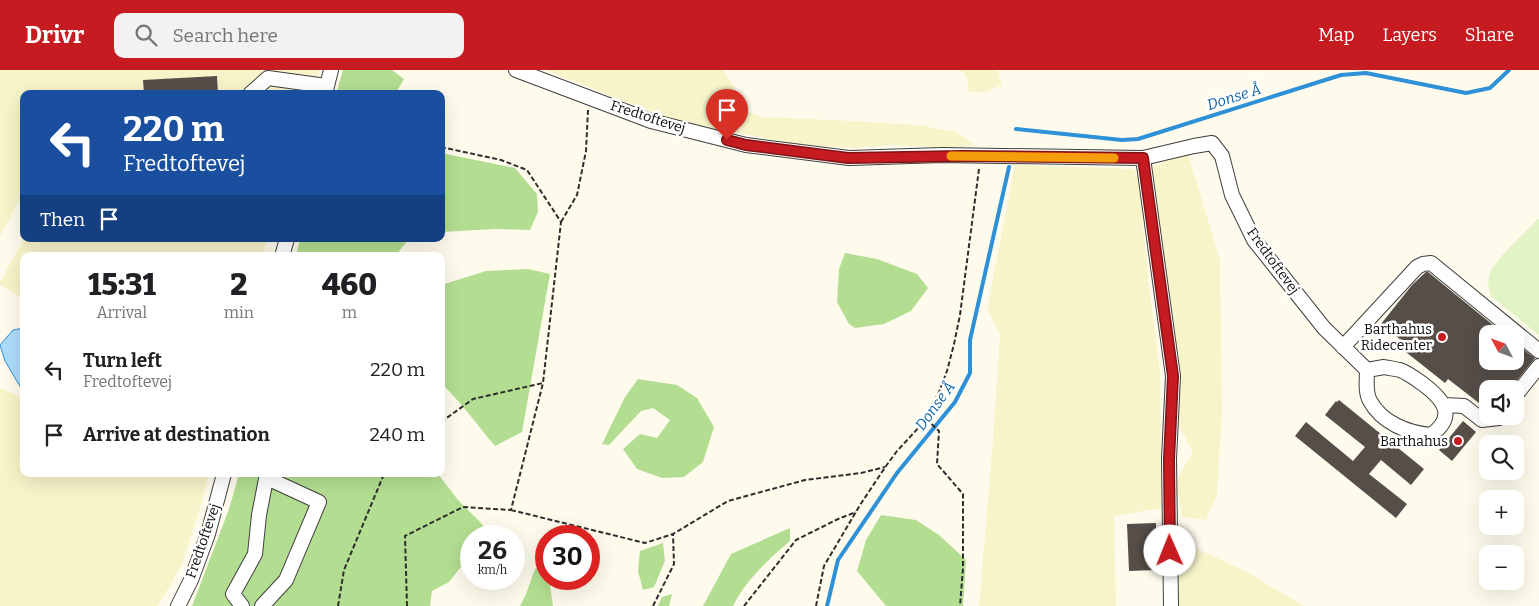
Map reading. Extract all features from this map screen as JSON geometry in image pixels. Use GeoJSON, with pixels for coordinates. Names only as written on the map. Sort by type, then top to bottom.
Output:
{"type":"FeatureCollection","features":[{"type":"Feature","properties":{"kind":"street"},"geometry":{"type":"LineString","coordinates":[[254,90],[268,78],[325,90],[331,70]]}},
{"type":"Feature","properties":{"kind":"street","name":"Fredtoftevej"},"geometry":{"type":"LineString","coordinates":[[516,70],[651,121],[746,145],[848,158],[981,156],[1143,158],[1212,143],[1222,156],[1232,195],[1254,240],[1324,328],[1367,370]]}},
{"type":"Feature","properties":{"kind":"street"},"geometry":{"type":"LineString","coordinates":[[1143,158],[1173,376],[1169,460],[1171,606]]}},
{"type":"Feature","properties":{"kind":"street"},"geometry":{"type":"LineString","coordinates":[[1343,347],[1417,268],[1423,264],[1431,263],[1539,351]]}},
{"type":"Feature","properties":{"kind":"street"},"geometry":{"type":"LineString","coordinates":[[1524,385],[1539,366]]}},
{"type":"Feature","properties":{"kind":"street"},"geometry":{"type":"LineString","coordinates":[[1384,367],[1401,370],[1437,395],[1445,405],[1445,419],[1440,429],[1431,435],[1416,434],[1382,416],[1370,401],[1366,388],[1367,370],[1384,367]]}},
{"type":"Feature","properties":{"kind":"street"},"geometry":{"type":"LineString","coordinates":[[1445,405],[1464,406],[1479,418]]}},
{"type":"Feature","properties":{"kind":"street","name":"Fredtoftevej"},"geometry":{"type":"LineString","coordinates":[[178,606],[208,534],[223,477]]}},
{"type":"Feature","properties":{"kind":"street"},"geometry":{"type":"LineString","coordinates":[[242,606],[233,594],[255,554],[259,515],[267,477]]}},
{"type":"Feature","properties":{"kind":"street"},"geometry":{"type":"LineString","coordinates":[[262,606],[286,580],[319,502],[269,477]]}},
{"type":"Feature","properties":{"kind":"path"},"geometry":{"type":"LineString","coordinates":[[511,510],[543,383],[561,222],[577,195],[586,151],[589,97]]}},
{"type":"Feature","properties":{"kind":"path"},"geometry":{"type":"LineString","coordinates":[[445,148],[501,160],[527,170],[561,222]]}},
{"type":"Feature","properties":{"kind":"path"},"geometry":{"type":"LineString","coordinates":[[816,606],[824,566],[856,512],[897,450],[922,424],[939,392],[947,371],[960,315],[981,156]]}},
{"type":"Feature","properties":{"kind":"path"},"geometry":{"type":"LineString","coordinates":[[445,419],[473,399],[543,383]]}},
{"type":"Feature","properties":{"kind":"path"},"geometry":{"type":"LineString","coordinates":[[925,418],[939,431],[937,464],[963,494],[963,568],[960,606]]}},
{"type":"Feature","properties":{"kind":"path"},"geometry":{"type":"LineString","coordinates":[[407,606],[405,536],[463,507],[511,510],[645,543],[673,534],[728,501],[805,480],[861,473],[886,466]]}},
{"type":"Feature","properties":{"kind":"path"},"geometry":{"type":"LineString","coordinates":[[338,606],[344,570],[383,477]]}},
{"type":"Feature","properties":{"kind":"path"},"geometry":{"type":"LineString","coordinates":[[744,606],[796,540],[856,512]]}},
{"type":"Feature","properties":{"kind":"path"},"geometry":{"type":"LineString","coordinates":[[653,606],[674,564],[673,534]]}},
{"type":"Feature","properties":{"kind":"shaded area"},"geometry":{"type":"Polygon","coordinates":[[[0,70],[320,70],[315,90],[20,90],[20,199],[0,236],[0,70]]]}},
{"type":"Feature","properties":{"kind":"shaded area"},"geometry":{"type":"Polygon","coordinates":[[[546,70],[723,70],[734,86],[736,101],[749,112],[763,117],[918,125],[956,132],[975,145],[955,148],[891,145],[855,148],[802,145],[680,122],[546,70]]]}},
{"type":"Feature","properties":{"kind":"shaded area"},"geometry":{"type":"Polygon","coordinates":[[[960,70],[998,70],[1002,85],[987,92],[969,92],[967,77],[960,70]]]}},
{"type":"Feature","properties":{"kind":"shaded area"},"geometry":{"type":"Polygon","coordinates":[[[1188,154],[1220,260],[1222,411],[1217,495],[1206,520],[1182,517],[1176,481],[1193,452],[1176,421],[1180,380],[1152,166],[1188,154]]]}},
{"type":"Feature","properties":{"kind":"shaded area"},"geometry":{"type":"Polygon","coordinates":[[[1015,165],[1134,169],[1139,180],[1149,287],[1160,372],[1161,508],[1114,516],[1116,606],[979,606],[1000,334],[987,309],[1015,165]]]}},
{"type":"Feature","properties":{"kind":"shaded area"},"geometry":{"type":"Polygon","coordinates":[[[22,242],[266,242],[264,252],[20,252],[20,297],[0,285],[22,242]]]}},
{"type":"Feature","properties":{"kind":"shaded area"},"geometry":{"type":"Polygon","coordinates":[[[0,388],[20,397],[20,477],[208,477],[182,564],[158,606],[0,606],[0,388]]]}},
{"type":"Feature","properties":{"kind":"shaded area"},"geometry":{"type":"Polygon","coordinates":[[[1175,539],[1243,570],[1304,606],[1177,606],[1175,539]]]}},
{"type":"Feature","properties":{"kind":"green space"},"geometry":{"type":"Polygon","coordinates":[[[343,70],[392,70],[404,79],[397,90],[337,90],[343,70]]]}},
{"type":"Feature","properties":{"kind":"green space"},"geometry":{"type":"Polygon","coordinates":[[[445,154],[515,168],[537,194],[538,212],[530,230],[496,229],[445,232],[445,154]]]}},
{"type":"Feature","properties":{"kind":"green space"},"geometry":{"type":"Polygon","coordinates":[[[1538,219],[1539,335],[1491,296],[1488,282],[1490,273],[1498,261],[1538,219]]]}},
{"type":"Feature","properties":{"kind":"green space"},"geometry":{"type":"Polygon","coordinates":[[[299,242],[407,242],[398,252],[297,252],[299,242]]]}},
{"type":"Feature","properties":{"kind":"green space"},"geometry":{"type":"Polygon","coordinates":[[[845,253],[877,259],[917,274],[928,288],[911,311],[884,324],[855,328],[849,324],[837,302],[839,269],[845,253]]]}},
{"type":"Feature","properties":{"kind":"green space"},"geometry":{"type":"Polygon","coordinates":[[[528,269],[550,274],[522,432],[495,446],[445,387],[445,284],[486,271],[528,269]]]}},
{"type":"Feature","properties":{"kind":"green space"},"geometry":{"type":"Polygon","coordinates":[[[638,379],[677,385],[697,398],[714,427],[703,462],[684,477],[662,478],[637,469],[623,449],[640,434],[657,438],[670,420],[653,408],[641,411],[609,445],[602,444],[625,397],[638,379]]]}},
{"type":"Feature","properties":{"kind":"green space"},"geometry":{"type":"Polygon","coordinates":[[[238,477],[440,477],[458,500],[483,525],[460,525],[460,568],[449,582],[432,591],[430,606],[192,606],[229,509],[238,477]]]}},
{"type":"Feature","properties":{"kind":"green space"},"geometry":{"type":"Polygon","coordinates":[[[881,515],[916,520],[939,535],[966,560],[963,606],[886,606],[857,571],[866,540],[881,515]]]}},
{"type":"Feature","properties":{"kind":"green space"},"geometry":{"type":"Polygon","coordinates":[[[790,528],[790,541],[751,579],[733,606],[703,606],[731,554],[790,528]]]}},
{"type":"Feature","properties":{"kind":"green space"},"geometry":{"type":"Polygon","coordinates":[[[663,543],[665,561],[654,587],[643,590],[638,571],[640,551],[663,543]]]}},
{"type":"Feature","properties":{"kind":"green space"},"geometry":{"type":"Polygon","coordinates":[[[535,569],[535,590],[551,590],[553,606],[520,606],[535,569]]]}},
{"type":"Feature","properties":{"kind":"green space"},"geometry":{"type":"Polygon","coordinates":[[[672,594],[669,606],[658,606],[662,597],[672,594]]]}},
{"type":"Feature","properties":{"kind":"water"},"geometry":{"type":"Polygon","coordinates":[[[20,329],[20,386],[5,361],[0,345],[13,330],[20,329]]]}},
{"type":"Feature","properties":{"kind":"building"},"geometry":{"type":"Polygon","coordinates":[[[217,76],[218,90],[144,90],[143,80],[217,76]]]}},
{"type":"Feature","properties":{"kind":"building","name":"Barthahus Ridecenter"},"geometry":{"type":"Polygon","coordinates":[[[1428,272],[1493,325],[1479,325],[1479,370],[1524,370],[1524,350],[1535,358],[1517,380],[1479,380],[1479,403],[1448,379],[1445,383],[1397,345],[1401,340],[1381,324],[1412,285],[1428,272]]]}},
{"type":"Feature","properties":{"kind":"building"},"geometry":{"type":"Polygon","coordinates":[[[1339,400],[1424,469],[1411,485],[1381,460],[1369,474],[1407,504],[1396,518],[1295,436],[1306,422],[1353,461],[1365,447],[1325,415],[1336,401],[1339,400]]]}},
{"type":"Feature","properties":{"kind":"building","name":"Barthahus"},"geometry":{"type":"Polygon","coordinates":[[[1463,421],[1476,432],[1452,461],[1439,450],[1463,421]]]}},
{"type":"Feature","properties":{"kind":"building"},"geometry":{"type":"Polygon","coordinates":[[[1156,523],[1157,570],[1129,571],[1127,524],[1156,523]]]}},
{"type":"Feature","properties":{"kind":"waterway","name":"Donse Å"},"geometry":{"type":"LineString","coordinates":[[1016,129],[1122,140],[1138,139],[1341,75],[1366,73],[1466,93],[1490,88],[1509,70]]}},
{"type":"Feature","properties":{"kind":"waterway","name":"Donse Å"},"geometry":{"type":"LineString","coordinates":[[827,606],[838,560],[897,473],[955,402],[970,373],[970,340],[1009,167]]}},
{"type":"Feature","properties":{"kind":"slow traffic"},"geometry":{"type":"LineString","coordinates":[[951,156],[1114,158]]}},
{"type":"Feature","properties":{"kind":"place","name":"Barthahus Ridecenter"},"geometry":{"type":"Point","coordinates":[1442,337]}},
{"type":"Feature","properties":{"kind":"place","name":"Barthahus"},"geometry":{"type":"Point","coordinates":[1458,441]}},
{"type":"Feature","properties":{"kind":"route"},"geometry":{"type":"LineString","coordinates":[[727,140],[746,145],[848,158],[962,156],[1143,158],[1173,376],[1169,460],[1170,551]]}}]}
